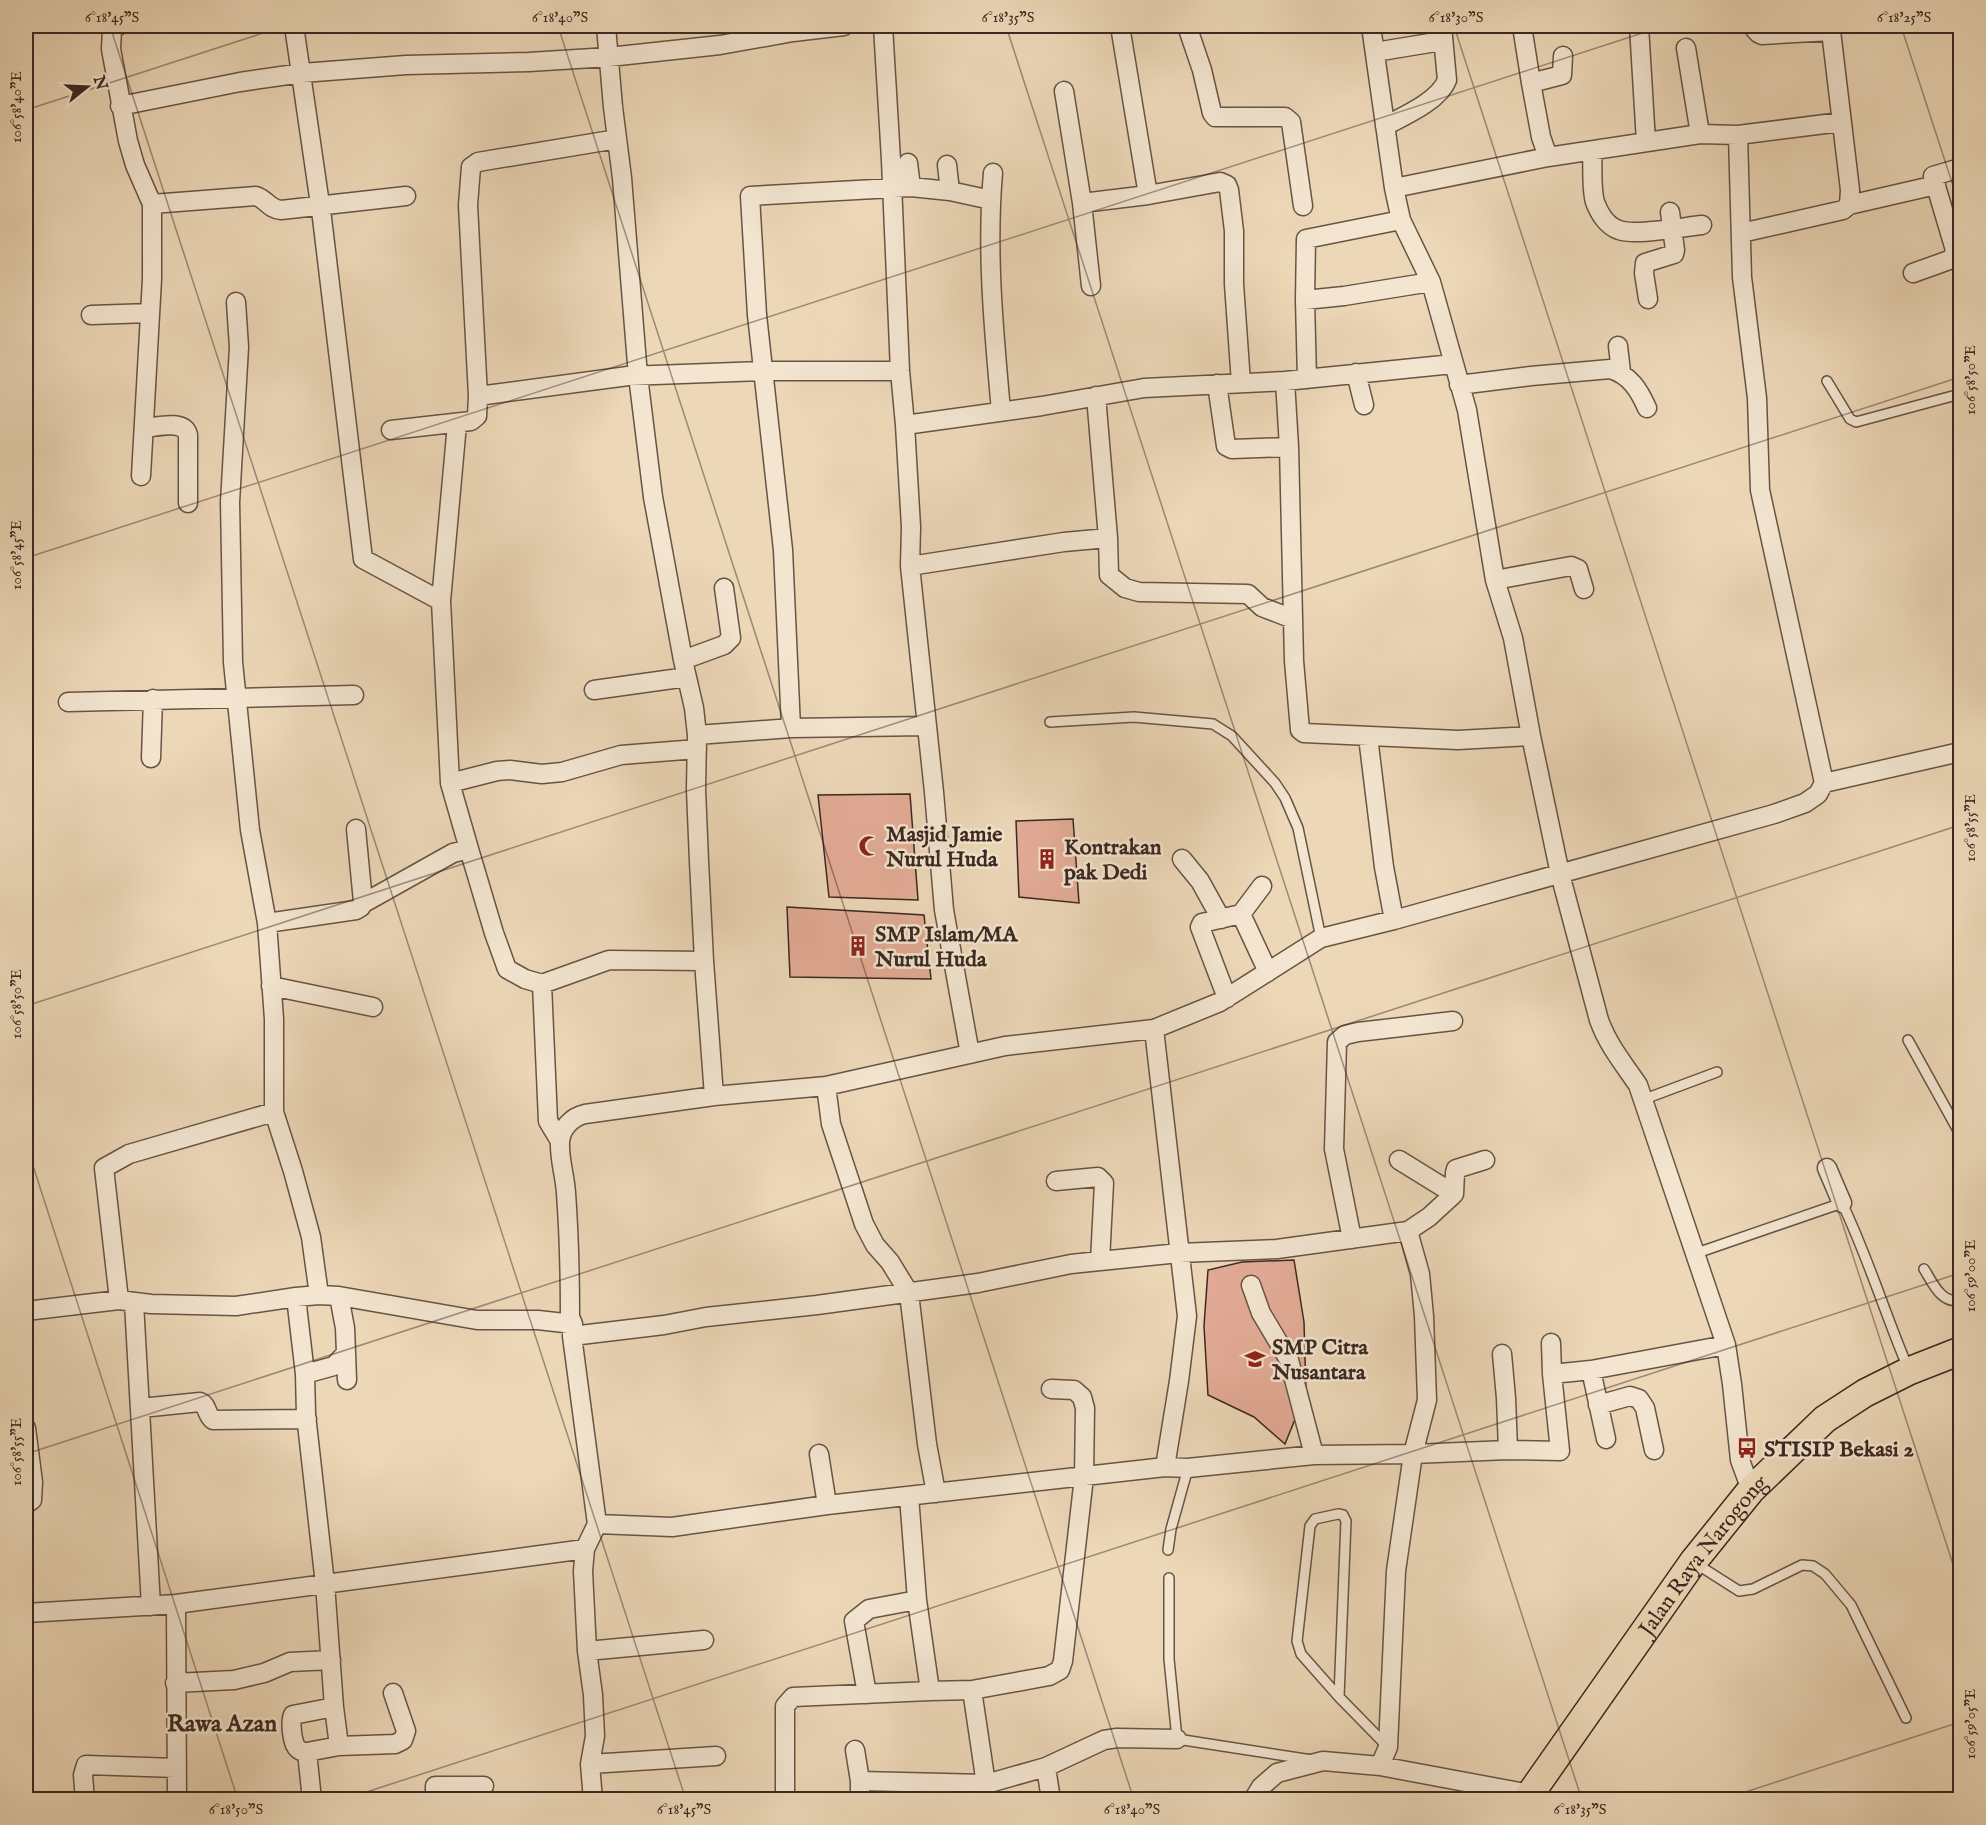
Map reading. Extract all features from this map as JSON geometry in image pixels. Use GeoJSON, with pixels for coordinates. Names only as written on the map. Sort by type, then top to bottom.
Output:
{"type":"FeatureCollection","features":[{"type":"Feature","properties":{"kind":"main road","name":"Jalan Raya Narogong"},"geometry":{"type":"LineString","coordinates":[[1528,1797],[1693,1562],[1751,1491],[1825,1419],[1865,1393],[1909,1371],[1960,1351]]}},
{"type":"Feature","properties":{"kind":"street"},"geometry":{"type":"LineString","coordinates":[[118,26],[112,29],[111,49],[120,106],[135,165],[152,204],[152,279],[141,476]]}},
{"type":"Feature","properties":{"kind":"street"},"geometry":{"type":"LineString","coordinates":[[294,26],[321,206],[363,559],[441,601]]}},
{"type":"Feature","properties":{"kind":"street"},"geometry":{"type":"LineString","coordinates":[[606,26],[623,189],[638,376],[653,497],[694,708],[704,961],[714,1096]]}},
{"type":"Feature","properties":{"kind":"street"},"geometry":{"type":"LineString","coordinates":[[120,106],[240,82],[302,73],[406,65],[529,62],[609,57],[720,45],[844,26]]}},
{"type":"Feature","properties":{"kind":"street"},"geometry":{"type":"LineString","coordinates":[[883,26],[900,371],[911,527],[910,566],[944,910],[970,1054]]}},
{"type":"Feature","properties":{"kind":"street"},"geometry":{"type":"LineString","coordinates":[[1120,26],[1148,195]]}},
{"type":"Feature","properties":{"kind":"street"},"geometry":{"type":"LineString","coordinates":[[1187,26],[1197,51],[1215,117],[1285,117],[1291,122],[1303,206]]}},
{"type":"Feature","properties":{"kind":"street"},"geometry":{"type":"LineString","coordinates":[[1371,26],[1394,188],[1401,220],[1431,282],[1467,410],[1495,580],[1513,638],[1560,874],[1605,1038],[1638,1085],[1725,1345],[1732,1384],[1740,1460],[1751,1491]]}},
{"type":"Feature","properties":{"kind":"street"},"geometry":{"type":"LineString","coordinates":[[1522,26],[1541,137],[1548,157]]}},
{"type":"Feature","properties":{"kind":"street"},"geometry":{"type":"LineString","coordinates":[[1639,26],[1646,142]]}},
{"type":"Feature","properties":{"kind":"street"},"geometry":{"type":"LineString","coordinates":[[1752,26],[1762,35],[1830,28],[1850,190],[1849,205]]}},
{"type":"Feature","properties":{"kind":"street"},"geometry":{"type":"LineString","coordinates":[[1374,52],[1442,33],[1447,80],[1443,88],[1418,108],[1385,126]]}},
{"type":"Feature","properties":{"kind":"street"},"geometry":{"type":"LineString","coordinates":[[1686,48],[1700,134]]}},
{"type":"Feature","properties":{"kind":"street"},"geometry":{"type":"LineString","coordinates":[[1531,83],[1562,75],[1563,56]]}},
{"type":"Feature","properties":{"kind":"street"},"geometry":{"type":"LineString","coordinates":[[1064,91],[1082,203],[1091,286]]}},
{"type":"Feature","properties":{"kind":"street"},"geometry":{"type":"LineString","coordinates":[[1394,188],[1548,157],[1700,134],[1738,135],[1841,122]]}},
{"type":"Feature","properties":{"kind":"street"},"geometry":{"type":"LineString","coordinates":[[560,1141],[567,1123],[579,1116],[714,1096],[826,1086],[1005,1046],[1154,1029],[1227,998],[1321,938],[1662,846],[1805,803],[1818,794],[1824,783],[1760,490],[1757,398],[1742,277],[1738,135]]}},
{"type":"Feature","properties":{"kind":"street"},"geometry":{"type":"LineString","coordinates":[[391,430],[457,424],[471,421],[477,416],[478,396],[468,205],[471,167],[478,162],[617,139]]}},
{"type":"Feature","properties":{"kind":"street"},"geometry":{"type":"LineString","coordinates":[[1592,151],[1594,200],[1609,224],[1618,230],[1630,232],[1671,220],[1702,225]]}},
{"type":"Feature","properties":{"kind":"street"},"geometry":{"type":"LineString","coordinates":[[908,163],[911,187]]}},
{"type":"Feature","properties":{"kind":"street"},"geometry":{"type":"LineString","coordinates":[[947,165],[950,191]]}},
{"type":"Feature","properties":{"kind":"street"},"geometry":{"type":"LineString","coordinates":[[1912,273],[1952,259],[1954,256],[1955,250],[1933,176],[1960,168]]}},
{"type":"Feature","properties":{"kind":"street"},"geometry":{"type":"LineString","coordinates":[[993,173],[991,200],[993,325],[1001,411]]}},
{"type":"Feature","properties":{"kind":"street"},"geometry":{"type":"LineString","coordinates":[[1082,203],[1148,195],[1220,182],[1228,187],[1234,231],[1234,284],[1241,383]]}},
{"type":"Feature","properties":{"kind":"street"},"geometry":{"type":"LineString","coordinates":[[1741,233],[1843,210],[1849,205],[1936,186]]}},
{"type":"Feature","properties":{"kind":"street"},"geometry":{"type":"LineString","coordinates":[[790,728],[783,550],[762,371],[750,196],[911,187],[950,191],[991,200]]}},
{"type":"Feature","properties":{"kind":"street"},"geometry":{"type":"LineString","coordinates":[[152,204],[256,196],[277,210],[406,196]]}},
{"type":"Feature","properties":{"kind":"street"},"geometry":{"type":"LineString","coordinates":[[1308,379],[1305,300],[1306,239],[1401,220]]}},
{"type":"Feature","properties":{"kind":"street"},"geometry":{"type":"LineString","coordinates":[[1648,299],[1644,273],[1645,263],[1674,254],[1671,220]]}},
{"type":"Feature","properties":{"kind":"street"},"geometry":{"type":"LineString","coordinates":[[1305,300],[1431,282]]}},
{"type":"Feature","properties":{"kind":"street"},"geometry":{"type":"LineString","coordinates":[[236,302],[239,347],[230,502],[232,642],[250,830],[267,923],[274,1019],[274,1112],[311,1237],[319,1295]]}},
{"type":"Feature","properties":{"kind":"street"},"geometry":{"type":"LineString","coordinates":[[91,315],[150,313]]}},
{"type":"Feature","properties":{"kind":"street"},"geometry":{"type":"LineString","coordinates":[[1617,346],[1621,372]]}},
{"type":"Feature","properties":{"kind":"street"},"geometry":{"type":"LineString","coordinates":[[905,425],[1144,388],[1285,381],[1453,364]]}},
{"type":"Feature","properties":{"kind":"street"},"geometry":{"type":"LineString","coordinates":[[1459,385],[1610,369],[1621,372],[1638,388],[1647,408]]}},
{"type":"Feature","properties":{"kind":"street"},"geometry":{"type":"LineString","coordinates":[[478,396],[638,376],[762,371],[900,371]]}},
{"type":"Feature","properties":{"kind":"street"},"geometry":{"type":"LineString","coordinates":[[1356,373],[1364,405]]}},
{"type":"Feature","properties":{"kind":"street"},"geometry":{"type":"LineString","coordinates":[[1285,381],[1289,447],[1295,683],[1300,730],[1304,734],[1458,740],[1531,735]]}},
{"type":"Feature","properties":{"kind":"street"},"geometry":{"type":"LineString","coordinates":[[1217,384],[1226,446],[1233,449],[1289,447]]}},
{"type":"Feature","properties":{"kind":"street"},"geometry":{"type":"LineString","coordinates":[[1096,396],[1109,575],[1125,588],[1139,592],[1248,594],[1262,607],[1293,620]]}},
{"type":"Feature","properties":{"kind":"street"},"geometry":{"type":"LineString","coordinates":[[457,424],[441,601],[450,783],[494,933],[507,969],[525,979],[542,984],[609,960],[704,961]]}},
{"type":"Feature","properties":{"kind":"street"},"geometry":{"type":"LineString","coordinates":[[144,428],[177,425],[186,429],[188,503]]}},
{"type":"Feature","properties":{"kind":"street"},"geometry":{"type":"LineString","coordinates":[[910,566],[1064,542],[1108,538]]}},
{"type":"Feature","properties":{"kind":"street"},"geometry":{"type":"LineString","coordinates":[[1495,580],[1574,566],[1578,569],[1584,589]]}},
{"type":"Feature","properties":{"kind":"street"},"geometry":{"type":"LineString","coordinates":[[594,690],[685,669],[724,645],[731,638],[723,588]]}},
{"type":"Feature","properties":{"kind":"street"},"geometry":{"type":"LineString","coordinates":[[68,702],[354,695]]}},
{"type":"Feature","properties":{"kind":"street"},"geometry":{"type":"LineString","coordinates":[[151,758],[153,699]]}},
{"type":"Feature","properties":{"kind":"street"},"geometry":{"type":"LineString","coordinates":[[450,783],[497,771],[510,770],[542,774],[562,772],[621,755],[790,728],[926,726]]}},
{"type":"Feature","properties":{"kind":"street"},"geometry":{"type":"LineString","coordinates":[[1368,737],[1384,867],[1394,920]]}},
{"type":"Feature","properties":{"kind":"street"},"geometry":{"type":"LineString","coordinates":[[1824,783],[1960,752]]}},
{"type":"Feature","properties":{"kind":"street"},"geometry":{"type":"LineString","coordinates":[[356,829],[362,904]]}},
{"type":"Feature","properties":{"kind":"street"},"geometry":{"type":"LineString","coordinates":[[267,923],[356,910],[362,904],[453,853],[469,849]]}},
{"type":"Feature","properties":{"kind":"street"},"geometry":{"type":"LineString","coordinates":[[1182,859],[1200,881],[1221,919]]}},
{"type":"Feature","properties":{"kind":"street"},"geometry":{"type":"LineString","coordinates":[[1227,998],[1200,929],[1202,923],[1240,914],[1263,886]]}},
{"type":"Feature","properties":{"kind":"street"},"geometry":{"type":"LineString","coordinates":[[1240,914],[1268,972]]}},
{"type":"Feature","properties":{"kind":"street"},"geometry":{"type":"LineString","coordinates":[[542,984],[548,1121],[560,1141],[565,1178],[570,1249],[570,1317],[597,1524],[585,1550],[583,1571],[586,1651],[593,1695],[594,1736],[590,1764],[593,1800]]}},
{"type":"Feature","properties":{"kind":"street"},"geometry":{"type":"LineString","coordinates":[[271,986],[373,1007]]}},
{"type":"Feature","properties":{"kind":"street"},"geometry":{"type":"LineString","coordinates":[[1352,1239],[1334,1149],[1336,1042],[1344,1035],[1358,1032],[1453,1021]]}},
{"type":"Feature","properties":{"kind":"street"},"geometry":{"type":"LineString","coordinates":[[1154,1029],[1187,1316],[1165,1467]]}},
{"type":"Feature","properties":{"kind":"street"},"geometry":{"type":"LineString","coordinates":[[826,1086],[831,1124],[864,1224],[875,1245],[890,1263],[909,1293],[927,1444],[936,1493]]}},
{"type":"Feature","properties":{"kind":"street"},"geometry":{"type":"LineString","coordinates":[[151,1606],[141,1408],[127,1302],[104,1168],[129,1154],[274,1112]]}},
{"type":"Feature","properties":{"kind":"street"},"geometry":{"type":"LineString","coordinates":[[1399,1160],[1454,1194]]}},
{"type":"Feature","properties":{"kind":"street"},"geometry":{"type":"LineString","coordinates":[[26,1311],[127,1302],[236,1306],[319,1295],[339,1296],[477,1320],[538,1320],[572,1330],[664,1325],[706,1317],[817,1305],[978,1283],[1071,1264],[1179,1253],[1277,1249],[1408,1231],[1429,1217],[1454,1194],[1456,1169],[1485,1160]]}},
{"type":"Feature","properties":{"kind":"street"},"geometry":{"type":"LineString","coordinates":[[1827,1168],[1842,1203]]}},
{"type":"Feature","properties":{"kind":"street"},"geometry":{"type":"LineString","coordinates":[[1056,1181],[1098,1177],[1104,1183],[1100,1261]]}},
{"type":"Feature","properties":{"kind":"street"},"geometry":{"type":"LineString","coordinates":[[1380,1766],[1389,1747],[1396,1571],[1413,1454],[1427,1400],[1420,1274],[1408,1231]]}},
{"type":"Feature","properties":{"kind":"street"},"geometry":{"type":"LineString","coordinates":[[1251,1285],[1261,1313],[1289,1359],[1314,1455]]}},
{"type":"Feature","properties":{"kind":"street"},"geometry":{"type":"LineString","coordinates":[[339,1296],[345,1328],[347,1380]]}},
{"type":"Feature","properties":{"kind":"street"},"geometry":{"type":"LineString","coordinates":[[296,1297],[339,1746]]}},
{"type":"Feature","properties":{"kind":"street"},"geometry":{"type":"LineString","coordinates":[[597,1524],[672,1527],[827,1505],[1165,1467],[1188,1468],[1314,1455],[1508,1450],[1560,1451],[1551,1343]]}},
{"type":"Feature","properties":{"kind":"street"},"geometry":{"type":"LineString","coordinates":[[1552,1374],[1591,1370],[1725,1345]]}},
{"type":"Feature","properties":{"kind":"street"},"geometry":{"type":"LineString","coordinates":[[305,1374],[334,1366],[346,1353]]}},
{"type":"Feature","properties":{"kind":"street"},"geometry":{"type":"LineString","coordinates":[[1502,1354],[1508,1450]]}},
{"type":"Feature","properties":{"kind":"street"},"geometry":{"type":"LineString","coordinates":[[1591,1370],[1606,1439]]}},
{"type":"Feature","properties":{"kind":"street"},"geometry":{"type":"LineString","coordinates":[[785,1800],[783,1788],[785,1706],[793,1697],[972,1690],[1049,1676],[1060,1670],[1063,1661],[1084,1477],[1085,1408],[1082,1397],[1074,1390],[1051,1389]]}},
{"type":"Feature","properties":{"kind":"street"},"geometry":{"type":"LineString","coordinates":[[1598,1405],[1630,1396],[1639,1399],[1645,1408],[1654,1450]]}},
{"type":"Feature","properties":{"kind":"street"},"geometry":{"type":"LineString","coordinates":[[141,1408],[200,1401],[206,1406],[213,1420],[307,1419]]}},
{"type":"Feature","properties":{"kind":"street"},"geometry":{"type":"LineString","coordinates":[[26,1428],[33,1482],[32,1500],[26,1504]]}},
{"type":"Feature","properties":{"kind":"street"},"geometry":{"type":"LineString","coordinates":[[819,1454],[827,1505]]}},
{"type":"Feature","properties":{"kind":"street"},"geometry":{"type":"LineString","coordinates":[[909,1496],[917,1600],[930,1691]]}},
{"type":"Feature","properties":{"kind":"street"},"geometry":{"type":"LineString","coordinates":[[26,1613],[176,1604],[585,1550]]}},
{"type":"Feature","properties":{"kind":"street"},"geometry":{"type":"LineString","coordinates":[[867,1694],[854,1621],[869,1609],[917,1600]]}},
{"type":"Feature","properties":{"kind":"street"},"geometry":{"type":"LineString","coordinates":[[176,1604],[177,1800]]}},
{"type":"Feature","properties":{"kind":"street"},"geometry":{"type":"LineString","coordinates":[[586,1651],[704,1640]]}},
{"type":"Feature","properties":{"kind":"street"},"geometry":{"type":"LineString","coordinates":[[175,1683],[234,1680],[264,1673],[290,1662],[331,1660]]}},
{"type":"Feature","properties":{"kind":"street"},"geometry":{"type":"LineString","coordinates":[[972,1690],[983,1792]]}},
{"type":"Feature","properties":{"kind":"street"},"geometry":{"type":"LineString","coordinates":[[334,1707],[293,1715],[290,1721],[295,1747],[299,1751],[307,1752],[339,1746],[395,1744],[404,1740],[406,1731],[393,1693]]}},
{"type":"Feature","properties":{"kind":"street"},"geometry":{"type":"LineString","coordinates":[[860,1780],[983,1792],[1046,1767],[1104,1740],[1117,1738],[1177,1739]]}},
{"type":"Feature","properties":{"kind":"street"},"geometry":{"type":"LineString","coordinates":[[855,1750],[860,1780],[860,1800]]}},
{"type":"Feature","properties":{"kind":"street"},"geometry":{"type":"LineString","coordinates":[[307,1752],[312,1800]]}},
{"type":"Feature","properties":{"kind":"street"},"geometry":{"type":"LineString","coordinates":[[590,1764],[716,1756]]}},
{"type":"Feature","properties":{"kind":"street"},"geometry":{"type":"LineString","coordinates":[[1253,1800],[1261,1787],[1277,1773],[1323,1761],[1380,1766],[1528,1797]]}},
{"type":"Feature","properties":{"kind":"street"},"geometry":{"type":"LineString","coordinates":[[85,1800],[83,1775],[86,1765],[177,1768]]}},
{"type":"Feature","properties":{"kind":"street"},"geometry":{"type":"LineString","coordinates":[[1046,1767],[1051,1800]]}},
{"type":"Feature","properties":{"kind":"street"},"geometry":{"type":"LineString","coordinates":[[435,1800],[435,1786],[484,1786]]}},
{"type":"Feature","properties":{"kind":"lane"},"geometry":{"type":"LineString","coordinates":[[1827,381],[1850,419],[1856,422],[1960,394]]}},
{"type":"Feature","properties":{"kind":"lane"},"geometry":{"type":"LineString","coordinates":[[1050,722],[1134,717],[1213,724],[1232,736],[1275,783],[1292,812],[1298,828],[1321,938]]}},
{"type":"Feature","properties":{"kind":"lane"},"geometry":{"type":"LineString","coordinates":[[1908,1040],[1960,1134]]}},
{"type":"Feature","properties":{"kind":"lane"},"geometry":{"type":"LineString","coordinates":[[1642,1100],[1717,1072]]}},
{"type":"Feature","properties":{"kind":"lane"},"geometry":{"type":"LineString","coordinates":[[1694,1254],[1842,1203],[1860,1241],[1909,1371]]}},
{"type":"Feature","properties":{"kind":"lane"},"geometry":{"type":"LineString","coordinates":[[1924,1269],[1944,1298],[1951,1301],[1960,1300]]}},
{"type":"Feature","properties":{"kind":"lane"},"geometry":{"type":"LineString","coordinates":[[1168,1550],[1171,1529],[1188,1468]]}},
{"type":"Feature","properties":{"kind":"lane"},"geometry":{"type":"LineString","coordinates":[[1339,1698],[1346,1521],[1343,1515],[1338,1514],[1315,1519],[1310,1526],[1297,1641],[1301,1654],[1339,1698],[1389,1747]]}},
{"type":"Feature","properties":{"kind":"lane"},"geometry":{"type":"LineString","coordinates":[[1693,1562],[1739,1591],[1753,1589],[1802,1565],[1813,1566],[1825,1574],[1851,1605],[1906,1718]]}},
{"type":"Feature","properties":{"kind":"lane"},"geometry":{"type":"LineString","coordinates":[[1168,1578],[1169,1659],[1177,1739],[1323,1761]]}},
{"type":"Feature","properties":{"kind":"building","name":"Masjid Jamie Nurul Huda"},"geometry":{"type":"Polygon","coordinates":[[[910,794],[918,900],[829,897],[818,795],[910,794]]]}},
{"type":"Feature","properties":{"kind":"building","name":"Kontrakan pak Dedi"},"geometry":{"type":"Polygon","coordinates":[[[1073,819],[1079,903],[1019,897],[1016,821],[1073,819]]]}},
{"type":"Feature","properties":{"kind":"building","name":"SMP Islam/MA Nurul Huda"},"geometry":{"type":"Polygon","coordinates":[[[787,907],[924,915],[931,979],[790,977],[787,907]]]}},
{"type":"Feature","properties":{"kind":"building","name":"SMP Citra Nusantara"},"geometry":{"type":"Polygon","coordinates":[[[1294,1260],[1304,1322],[1306,1392],[1285,1444],[1254,1417],[1208,1395],[1204,1326],[1208,1270],[1242,1262],[1294,1260]]]}},
{"type":"Feature","properties":{"kind":"place","name":"Masjid Jamie Nurul Huda"},"geometry":{"type":"Point","coordinates":[869,846]}},
{"type":"Feature","properties":{"kind":"place","name":"Kontrakan pak Dedi"},"geometry":{"type":"Point","coordinates":[1047,859]}},
{"type":"Feature","properties":{"kind":"place","name":"SMP Islam/MA Nurul Huda"},"geometry":{"type":"Point","coordinates":[858,946]}},
{"type":"Feature","properties":{"kind":"place","name":"SMP Citra Nusantara"},"geometry":{"type":"Point","coordinates":[1255,1359]}},
{"type":"Feature","properties":{"kind":"place","name":"STISIP Bekasi 2"},"geometry":{"type":"Point","coordinates":[1747,1448]}},
{"type":"Feature","properties":{"kind":"district","name":"Rawa Azan"},"geometry":{"type":"Point","coordinates":[222,1723]}}]}
